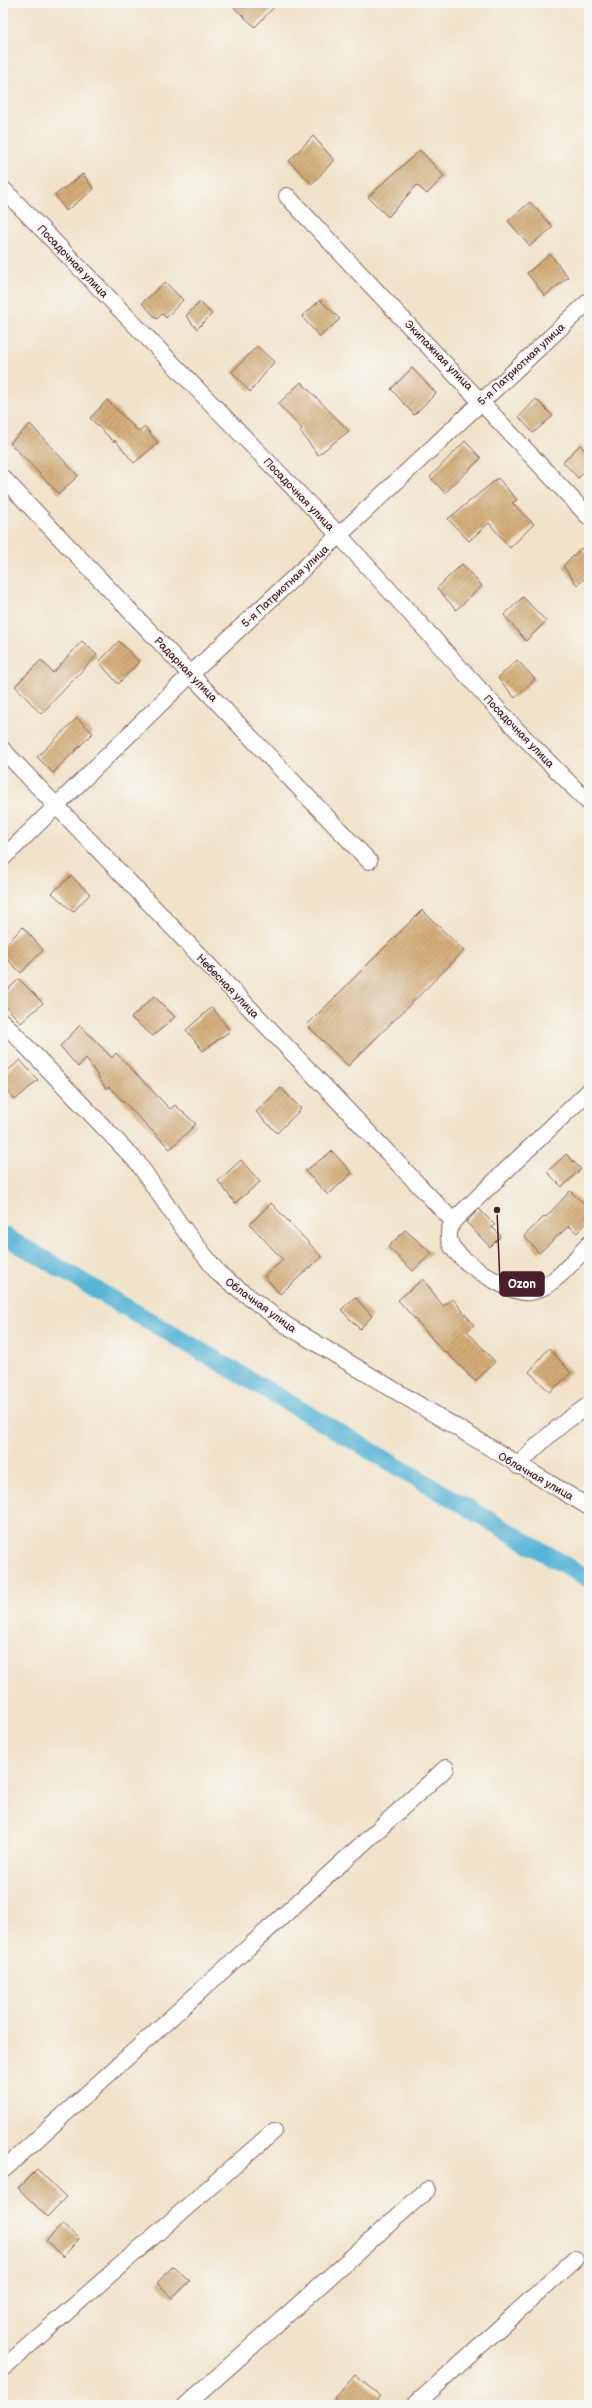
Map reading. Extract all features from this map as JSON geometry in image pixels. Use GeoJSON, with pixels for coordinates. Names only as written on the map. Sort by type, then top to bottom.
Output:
{"type":"FeatureCollection","features":[{"type":"Feature","properties":{"kind":"street","name":"Посадочная улица"},"geometry":{"type":"LineString","coordinates":[[3,189],[339,535],[514,727],[589,803]]}},
{"type":"Feature","properties":{"kind":"street","name":"Экипажная улица"},"geometry":{"type":"LineString","coordinates":[[287,196],[481,400],[589,517]]}},
{"type":"Feature","properties":{"kind":"street","name":"5-я Патриотная улица"},"geometry":{"type":"LineString","coordinates":[[3,858],[191,674],[481,400],[589,301]]}},
{"type":"Feature","properties":{"kind":"street","name":"Радарная улица"},"geometry":{"type":"LineString","coordinates":[[3,478],[368,861]]}},
{"type":"Feature","properties":{"kind":"street","name":"Небесная улица"},"geometry":{"type":"LineString","coordinates":[[3,750],[453,1222]]}},
{"type":"Feature","properties":{"kind":"street","name":"Облачная улица"},"geometry":{"type":"LineString","coordinates":[[3,1022],[138,1163],[179,1223],[219,1274],[286,1325],[518,1466],[589,1507]]}},
{"type":"Feature","properties":{"kind":"street"},"geometry":{"type":"LineString","coordinates":[[589,1091],[453,1222],[448,1233],[451,1245],[467,1263],[513,1289],[530,1292],[551,1282],[589,1244]]}},
{"type":"Feature","properties":{"kind":"street"},"geometry":{"type":"LineString","coordinates":[[518,1466],[545,1437],[560,1424],[589,1405]]}},
{"type":"Feature","properties":{"kind":"street"},"geometry":{"type":"LineString","coordinates":[[3,2170],[446,1768]]}},
{"type":"Feature","properties":{"kind":"street"},"geometry":{"type":"LineString","coordinates":[[3,2368],[274,2131]]}},
{"type":"Feature","properties":{"kind":"street"},"geometry":{"type":"LineString","coordinates":[[186,2405],[427,2190]]}},
{"type":"Feature","properties":{"kind":"street"},"geometry":{"type":"LineString","coordinates":[[415,2405],[574,2259]]}},
{"type":"Feature","properties":{"kind":"path"},"geometry":{"type":"LineString","coordinates":[[3,2402],[6,2405]]}},
{"type":"Feature","properties":{"kind":"building"},"geometry":{"type":"Polygon","coordinates":[[[229,3],[278,3],[255,27],[229,3]]]}},
{"type":"Feature","properties":{"kind":"building"},"geometry":{"type":"Polygon","coordinates":[[[313,136],[334,160],[312,184],[289,161],[313,136]]]}},
{"type":"Feature","properties":{"kind":"building"},"geometry":{"type":"Polygon","coordinates":[[[420,150],[444,176],[427,194],[417,185],[388,217],[368,197],[420,150]]]}},
{"type":"Feature","properties":{"kind":"building"},"geometry":{"type":"Polygon","coordinates":[[[83,174],[94,189],[66,211],[55,195],[83,174]]]}},
{"type":"Feature","properties":{"kind":"building"},"geometry":{"type":"Polygon","coordinates":[[[530,202],[553,227],[530,246],[508,221],[530,202]]]}},
{"type":"Feature","properties":{"kind":"building"},"geometry":{"type":"Polygon","coordinates":[[[550,254],[568,277],[545,296],[527,273],[550,254]]]}},
{"type":"Feature","properties":{"kind":"building"},"geometry":{"type":"Polygon","coordinates":[[[165,282],[183,300],[166,318],[162,314],[157,319],[142,303],[165,282]]]}},
{"type":"Feature","properties":{"kind":"building"},"geometry":{"type":"Polygon","coordinates":[[[320,300],[340,319],[320,337],[302,317],[320,300]]]}},
{"type":"Feature","properties":{"kind":"building"},"geometry":{"type":"Polygon","coordinates":[[[200,302],[212,314],[197,329],[186,316],[200,302]]]}},
{"type":"Feature","properties":{"kind":"building"},"geometry":{"type":"Polygon","coordinates":[[[257,346],[274,362],[250,392],[232,372],[257,346]]]}},
{"type":"Feature","properties":{"kind":"building"},"geometry":{"type":"Polygon","coordinates":[[[412,368],[436,393],[414,415],[391,389],[412,368]]]}},
{"type":"Feature","properties":{"kind":"building"},"geometry":{"type":"Polygon","coordinates":[[[301,382],[349,431],[318,455],[300,431],[302,429],[278,404],[301,382]]]}},
{"type":"Feature","properties":{"kind":"building"},"geometry":{"type":"Polygon","coordinates":[[[536,399],[553,416],[533,433],[519,417],[536,399]]]}},
{"type":"Feature","properties":{"kind":"building"},"geometry":{"type":"Polygon","coordinates":[[[107,400],[139,432],[145,427],[158,443],[134,463],[115,440],[114,442],[90,418],[107,400]]]}},
{"type":"Feature","properties":{"kind":"building"},"geometry":{"type":"Polygon","coordinates":[[[30,424],[78,476],[59,494],[10,443],[30,424]]]}},
{"type":"Feature","properties":{"kind":"building"},"geometry":{"type":"Polygon","coordinates":[[[465,441],[481,458],[445,493],[430,477],[465,441]]]}},
{"type":"Feature","properties":{"kind":"building"},"geometry":{"type":"Polygon","coordinates":[[[580,445],[589,455],[589,468],[578,478],[563,462],[580,445]]]}},
{"type":"Feature","properties":{"kind":"building"},"geometry":{"type":"Polygon","coordinates":[[[498,478],[517,500],[512,503],[534,524],[510,548],[489,523],[469,541],[448,519],[498,478]]]}},
{"type":"Feature","properties":{"kind":"building"},"geometry":{"type":"Polygon","coordinates":[[[581,548],[589,557],[589,575],[577,585],[563,566],[581,548]]]}},
{"type":"Feature","properties":{"kind":"building"},"geometry":{"type":"Polygon","coordinates":[[[462,564],[482,586],[456,610],[437,588],[462,564]]]}},
{"type":"Feature","properties":{"kind":"building"},"geometry":{"type":"Polygon","coordinates":[[[523,597],[546,621],[526,641],[504,615],[523,597]]]}},
{"type":"Feature","properties":{"kind":"building"},"geometry":{"type":"Polygon","coordinates":[[[82,641],[97,655],[41,714],[15,686],[41,660],[53,673],[82,641]]]}},
{"type":"Feature","properties":{"kind":"building"},"geometry":{"type":"Polygon","coordinates":[[[119,641],[139,662],[118,684],[99,662],[119,641]]]}},
{"type":"Feature","properties":{"kind":"building"},"geometry":{"type":"Polygon","coordinates":[[[517,660],[535,679],[515,698],[498,678],[517,660]]]}},
{"type":"Feature","properties":{"kind":"building"},"geometry":{"type":"Polygon","coordinates":[[[77,718],[93,733],[53,773],[37,757],[77,718]]]}},
{"type":"Feature","properties":{"kind":"building"},"geometry":{"type":"Polygon","coordinates":[[[71,876],[90,894],[73,912],[52,893],[71,876]]]}},
{"type":"Feature","properties":{"kind":"building"},"geometry":{"type":"Polygon","coordinates":[[[422,910],[464,951],[348,1066],[307,1025],[422,910]]]}},
{"type":"Feature","properties":{"kind":"building"},"geometry":{"type":"Polygon","coordinates":[[[23,927],[43,950],[21,973],[3,955],[3,947],[23,927]]]}},
{"type":"Feature","properties":{"kind":"building"},"geometry":{"type":"Polygon","coordinates":[[[19,979],[43,1003],[21,1023],[3,1003],[3,994],[19,979]]]}},
{"type":"Feature","properties":{"kind":"building"},"geometry":{"type":"Polygon","coordinates":[[[154,996],[175,1017],[153,1036],[131,1018],[154,996]]]}},
{"type":"Feature","properties":{"kind":"building"},"geometry":{"type":"Polygon","coordinates":[[[212,1007],[230,1031],[203,1051],[186,1030],[212,1007]]]}},
{"type":"Feature","properties":{"kind":"building"},"geometry":{"type":"Polygon","coordinates":[[[80,1025],[112,1058],[116,1053],[170,1109],[175,1105],[196,1124],[170,1149],[109,1087],[106,1089],[86,1058],[78,1067],[60,1046],[80,1025]]]}},
{"type":"Feature","properties":{"kind":"building"},"geometry":{"type":"Polygon","coordinates":[[[20,1060],[38,1080],[15,1100],[3,1087],[3,1075],[20,1060]]]}},
{"type":"Feature","properties":{"kind":"building"},"geometry":{"type":"Polygon","coordinates":[[[281,1088],[301,1109],[277,1133],[256,1112],[281,1088]]]}},
{"type":"Feature","properties":{"kind":"building"},"geometry":{"type":"Polygon","coordinates":[[[332,1151],[352,1173],[328,1195],[305,1171],[332,1151]]]}},
{"type":"Feature","properties":{"kind":"building"},"geometry":{"type":"Polygon","coordinates":[[[566,1154],[581,1169],[562,1187],[547,1172],[566,1154]]]}},
{"type":"Feature","properties":{"kind":"building"},"geometry":{"type":"Polygon","coordinates":[[[241,1160],[260,1182],[235,1203],[218,1181],[241,1160]]]}},
{"type":"Feature","properties":{"kind":"building"},"geometry":{"type":"Polygon","coordinates":[[[570,1191],[589,1208],[589,1220],[577,1233],[569,1226],[539,1253],[524,1236],[545,1216],[546,1217],[570,1191]]]}},
{"type":"Feature","properties":{"kind":"building"},"geometry":{"type":"Polygon","coordinates":[[[271,1203],[322,1257],[280,1294],[264,1276],[283,1260],[250,1224],[271,1203]]]}},
{"type":"Feature","properties":{"kind":"building"},"geometry":{"type":"Polygon","coordinates":[[[479,1209],[495,1225],[492,1227],[501,1236],[490,1247],[466,1222],[479,1209]]]}},
{"type":"Feature","properties":{"kind":"building"},"geometry":{"type":"Polygon","coordinates":[[[405,1230],[432,1253],[413,1271],[388,1247],[405,1230]]]}},
{"type":"Feature","properties":{"kind":"building"},"geometry":{"type":"Polygon","coordinates":[[[423,1279],[443,1306],[453,1299],[474,1325],[467,1331],[495,1362],[475,1381],[445,1351],[444,1352],[398,1300],[423,1279]]]}},
{"type":"Feature","properties":{"kind":"building"},"geometry":{"type":"Polygon","coordinates":[[[355,1297],[372,1316],[360,1329],[341,1310],[355,1297]]]}},
{"type":"Feature","properties":{"kind":"building"},"geometry":{"type":"Polygon","coordinates":[[[549,1348],[571,1373],[550,1392],[529,1372],[549,1348]]]}},
{"type":"Feature","properties":{"kind":"building"},"geometry":{"type":"Polygon","coordinates":[[[37,2169],[66,2197],[47,2217],[18,2188],[37,2169]]]}},
{"type":"Feature","properties":{"kind":"building"},"geometry":{"type":"Polygon","coordinates":[[[63,2224],[79,2239],[63,2257],[46,2241],[63,2224]]]}},
{"type":"Feature","properties":{"kind":"building"},"geometry":{"type":"Polygon","coordinates":[[[173,2266],[190,2281],[173,2298],[157,2283],[173,2266]]]}},
{"type":"Feature","properties":{"kind":"building"},"geometry":{"type":"Polygon","coordinates":[[[355,2375],[380,2396],[372,2405],[342,2405],[335,2398],[355,2375]]]}},
{"type":"Feature","properties":{"kind":"waterway"},"geometry":{"type":"LineString","coordinates":[[3,1235],[589,1579]]}},
{"type":"Feature","properties":{"kind":"place","name":"Ozon"},"geometry":{"type":"Point","coordinates":[497,1210]}}]}
